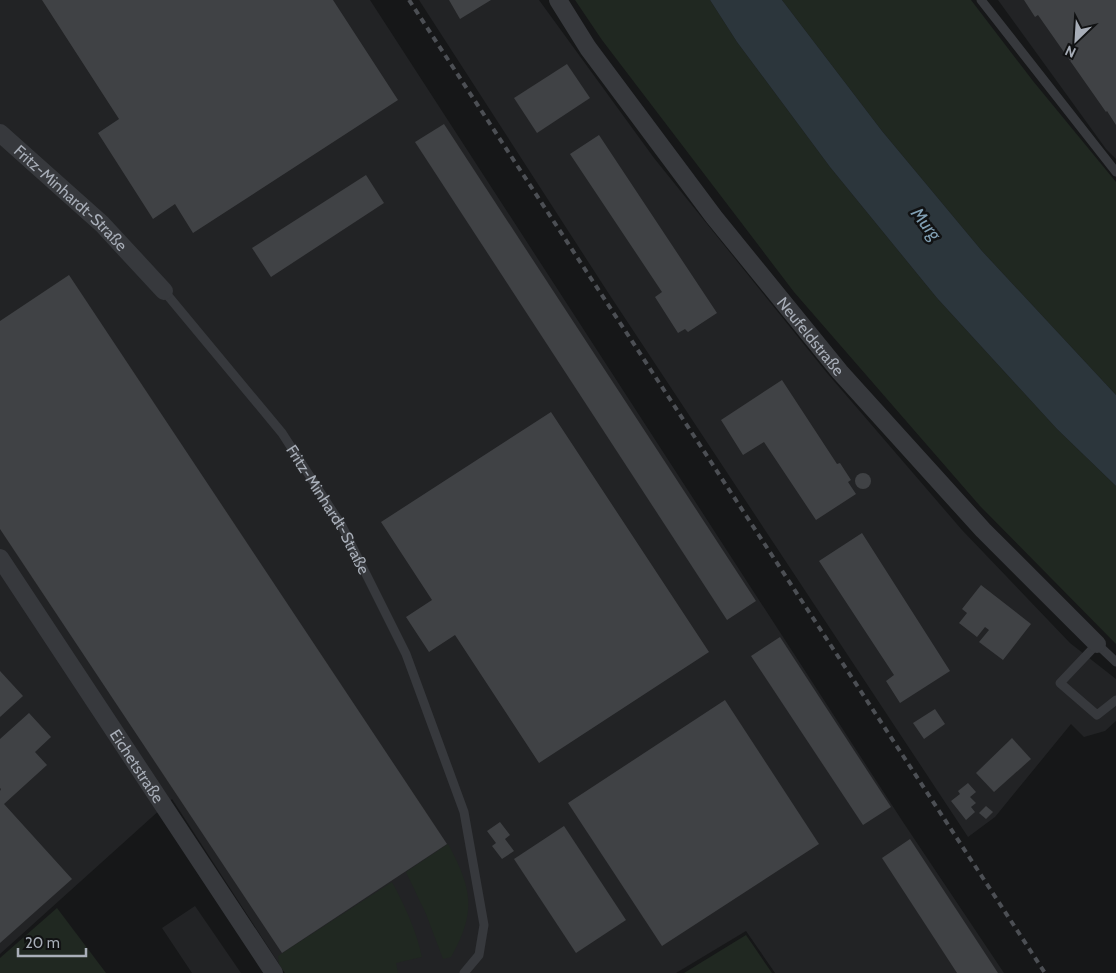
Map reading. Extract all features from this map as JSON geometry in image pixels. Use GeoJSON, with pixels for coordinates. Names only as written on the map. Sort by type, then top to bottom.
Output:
{"type":"FeatureCollection","features":[{"type":"Feature","properties":{"kind":"street","name":"Neufeldstraße"},"geometry":{"type":"LineString","coordinates":[[558,0],[588,48],[714,218],[840,372],[983,530],[1097,644]]}},
{"type":"Feature","properties":{"kind":"street","name":"Fritz-Minhardt-Straße"},"geometry":{"type":"LineString","coordinates":[[0,133],[102,224],[164,291]]}},
{"type":"Feature","properties":{"kind":"street","name":"Eichetstraße"},"geometry":{"type":"LineString","coordinates":[[0,558],[274,973]]}},
{"type":"Feature","properties":{"kind":"lane"},"geometry":{"type":"LineString","coordinates":[[981,0],[1116,172]]}},
{"type":"Feature","properties":{"kind":"lane","name":"Fritz-Minhardt-Straße"},"geometry":{"type":"LineString","coordinates":[[164,291],[282,433],[342,526],[406,654],[464,812],[484,925],[479,955],[464,973]]}},
{"type":"Feature","properties":{"kind":"lane","name":"Neufeldstraße"},"geometry":{"type":"LineString","coordinates":[[1097,644],[1116,662]]}},
{"type":"Feature","properties":{"kind":"lane"},"geometry":{"type":"LineString","coordinates":[[1097,644],[1060,683],[1097,715],[1116,700]]}},
{"type":"Feature","properties":{"kind":"shaded area"},"geometry":{"type":"Polygon","coordinates":[[[0,0],[370,0],[903,822],[1004,973],[775,973],[746,931],[676,973],[285,973],[172,799],[0,954],[0,0]]]}},
{"type":"Feature","properties":{"kind":"shaded area"},"geometry":{"type":"Polygon","coordinates":[[[419,0],[539,0],[654,158],[827,373],[962,530],[1070,643],[1116,679],[1116,721],[1105,731],[1084,737],[1071,724],[995,817],[968,837],[609,294],[419,0]]]}},
{"type":"Feature","properties":{"kind":"shaded area"},"geometry":{"type":"Polygon","coordinates":[[[575,0],[710,0],[737,42],[830,167],[937,298],[1057,429],[1116,486],[1116,644],[980,506],[794,292],[602,40],[575,0]]]}},
{"type":"Feature","properties":{"kind":"shaded area"},"geometry":{"type":"Polygon","coordinates":[[[782,0],[971,0],[1033,81],[1116,182],[1116,395],[982,251],[882,131],[782,0]]]}},
{"type":"Feature","properties":{"kind":"shaded area"},"geometry":{"type":"Polygon","coordinates":[[[998,0],[1116,0],[1116,159],[1106,149],[998,0]]]}},
{"type":"Feature","properties":{"kind":"shaded area"},"geometry":{"type":"Polygon","coordinates":[[[448,844],[466,887],[468,913],[465,927],[451,957],[443,959],[426,914],[406,872],[448,844]]]}},
{"type":"Feature","properties":{"kind":"shaded area"},"geometry":{"type":"Polygon","coordinates":[[[392,882],[410,918],[422,957],[396,963],[398,973],[285,973],[279,964],[278,956],[392,882]]]}},
{"type":"Feature","properties":{"kind":"shaded area"},"geometry":{"type":"Polygon","coordinates":[[[195,906],[241,973],[192,973],[162,928],[195,906]]]}},
{"type":"Feature","properties":{"kind":"shaded area"},"geometry":{"type":"Polygon","coordinates":[[[57,908],[106,973],[0,973],[0,958],[57,908]]]}},
{"type":"Feature","properties":{"kind":"shaded area"},"geometry":{"type":"Polygon","coordinates":[[[746,935],[772,973],[684,973],[746,935]]]}},
{"type":"Feature","properties":{"kind":"water","name":"Murg"},"geometry":{"type":"Polygon","coordinates":[[[710,0],[782,0],[882,131],[982,251],[1116,395],[1116,486],[1057,429],[937,298],[830,167],[737,42],[710,0]]]}},
{"type":"Feature","properties":{"kind":"building"},"geometry":{"type":"Polygon","coordinates":[[[42,0],[333,0],[398,100],[193,233],[175,204],[153,219],[98,133],[119,119],[42,0]]]}},
{"type":"Feature","properties":{"kind":"building"},"geometry":{"type":"Polygon","coordinates":[[[449,0],[491,0],[460,19],[449,0]]]}},
{"type":"Feature","properties":{"kind":"building"},"geometry":{"type":"Polygon","coordinates":[[[1024,0],[1116,0],[1116,125],[1038,15],[1035,17],[1024,0]]]}},
{"type":"Feature","properties":{"kind":"building"},"geometry":{"type":"Polygon","coordinates":[[[567,64],[590,98],[537,133],[514,98],[567,64]]]}},
{"type":"Feature","properties":{"kind":"building"},"geometry":{"type":"Polygon","coordinates":[[[444,124],[756,601],[727,620],[415,142],[444,124]]]}},
{"type":"Feature","properties":{"kind":"building"},"geometry":{"type":"Polygon","coordinates":[[[599,135],[717,313],[688,332],[685,329],[678,333],[655,297],[662,292],[570,154],[599,135]]]}},
{"type":"Feature","properties":{"kind":"building"},"geometry":{"type":"Polygon","coordinates":[[[366,175],[384,203],[271,277],[252,248],[366,175]]]}},
{"type":"Feature","properties":{"kind":"building"},"geometry":{"type":"Polygon","coordinates":[[[69,275],[447,844],[282,953],[0,529],[0,321],[69,275]]]}},
{"type":"Feature","properties":{"kind":"building"},"geometry":{"type":"Polygon","coordinates":[[[782,380],[837,464],[840,463],[851,480],[848,482],[856,494],[816,520],[764,442],[743,455],[721,420],[782,380]]]}},
{"type":"Feature","properties":{"kind":"building"},"geometry":{"type":"Polygon","coordinates":[[[551,412],[709,652],[539,763],[455,635],[429,652],[406,617],[432,600],[381,522],[551,412]]]}},
{"type":"Feature","properties":{"kind":"building"},"geometry":{"type":"Polygon","coordinates":[[[860,473],[866,473],[871,478],[869,487],[860,489],[855,484],[855,478],[860,473]]]}},
{"type":"Feature","properties":{"kind":"building"},"geometry":{"type":"Polygon","coordinates":[[[862,533],[950,671],[900,703],[886,681],[894,675],[819,561],[862,533]]]}},
{"type":"Feature","properties":{"kind":"building"},"geometry":{"type":"Polygon","coordinates":[[[981,585],[1031,624],[1003,660],[979,642],[989,630],[985,627],[977,637],[959,623],[967,613],[962,609],[981,585]]]}},
{"type":"Feature","properties":{"kind":"building"},"geometry":{"type":"Polygon","coordinates":[[[780,637],[891,807],[863,825],[751,656],[780,637]]]}},
{"type":"Feature","properties":{"kind":"building"},"geometry":{"type":"Polygon","coordinates":[[[0,671],[23,696],[0,717],[0,671]]]}},
{"type":"Feature","properties":{"kind":"building"},"geometry":{"type":"Polygon","coordinates":[[[725,700],[819,844],[662,946],[568,803],[725,700]]]}},
{"type":"Feature","properties":{"kind":"building"},"geometry":{"type":"Polygon","coordinates":[[[935,709],[945,724],[924,739],[913,723],[935,709]]]}},
{"type":"Feature","properties":{"kind":"building"},"geometry":{"type":"Polygon","coordinates":[[[29,713],[51,737],[35,752],[47,765],[4,804],[72,879],[0,943],[0,739],[29,713]]]}},
{"type":"Feature","properties":{"kind":"building"},"geometry":{"type":"Polygon","coordinates":[[[1012,738],[1031,759],[994,792],[976,773],[1012,738]]]}},
{"type":"Feature","properties":{"kind":"building"},"geometry":{"type":"Polygon","coordinates":[[[968,783],[976,792],[970,797],[976,803],[971,807],[975,812],[966,820],[951,801],[960,794],[958,791],[968,783]]]}},
{"type":"Feature","properties":{"kind":"building"},"geometry":{"type":"Polygon","coordinates":[[[986,806],[993,812],[986,819],[979,813],[986,806]]]}},
{"type":"Feature","properties":{"kind":"building"},"geometry":{"type":"Polygon","coordinates":[[[500,822],[510,835],[505,839],[514,851],[502,859],[492,846],[496,843],[487,831],[500,822]]]}},
{"type":"Feature","properties":{"kind":"building"},"geometry":{"type":"Polygon","coordinates":[[[564,826],[626,920],[576,953],[514,859],[564,826]]]}},
{"type":"Feature","properties":{"kind":"building"},"geometry":{"type":"Polygon","coordinates":[[[910,839],[998,973],[957,973],[882,858],[910,839]]]}},
{"type":"Feature","properties":{"kind":"railway"},"geometry":{"type":"LineString","coordinates":[[409,0],[1045,973]]}}]}
